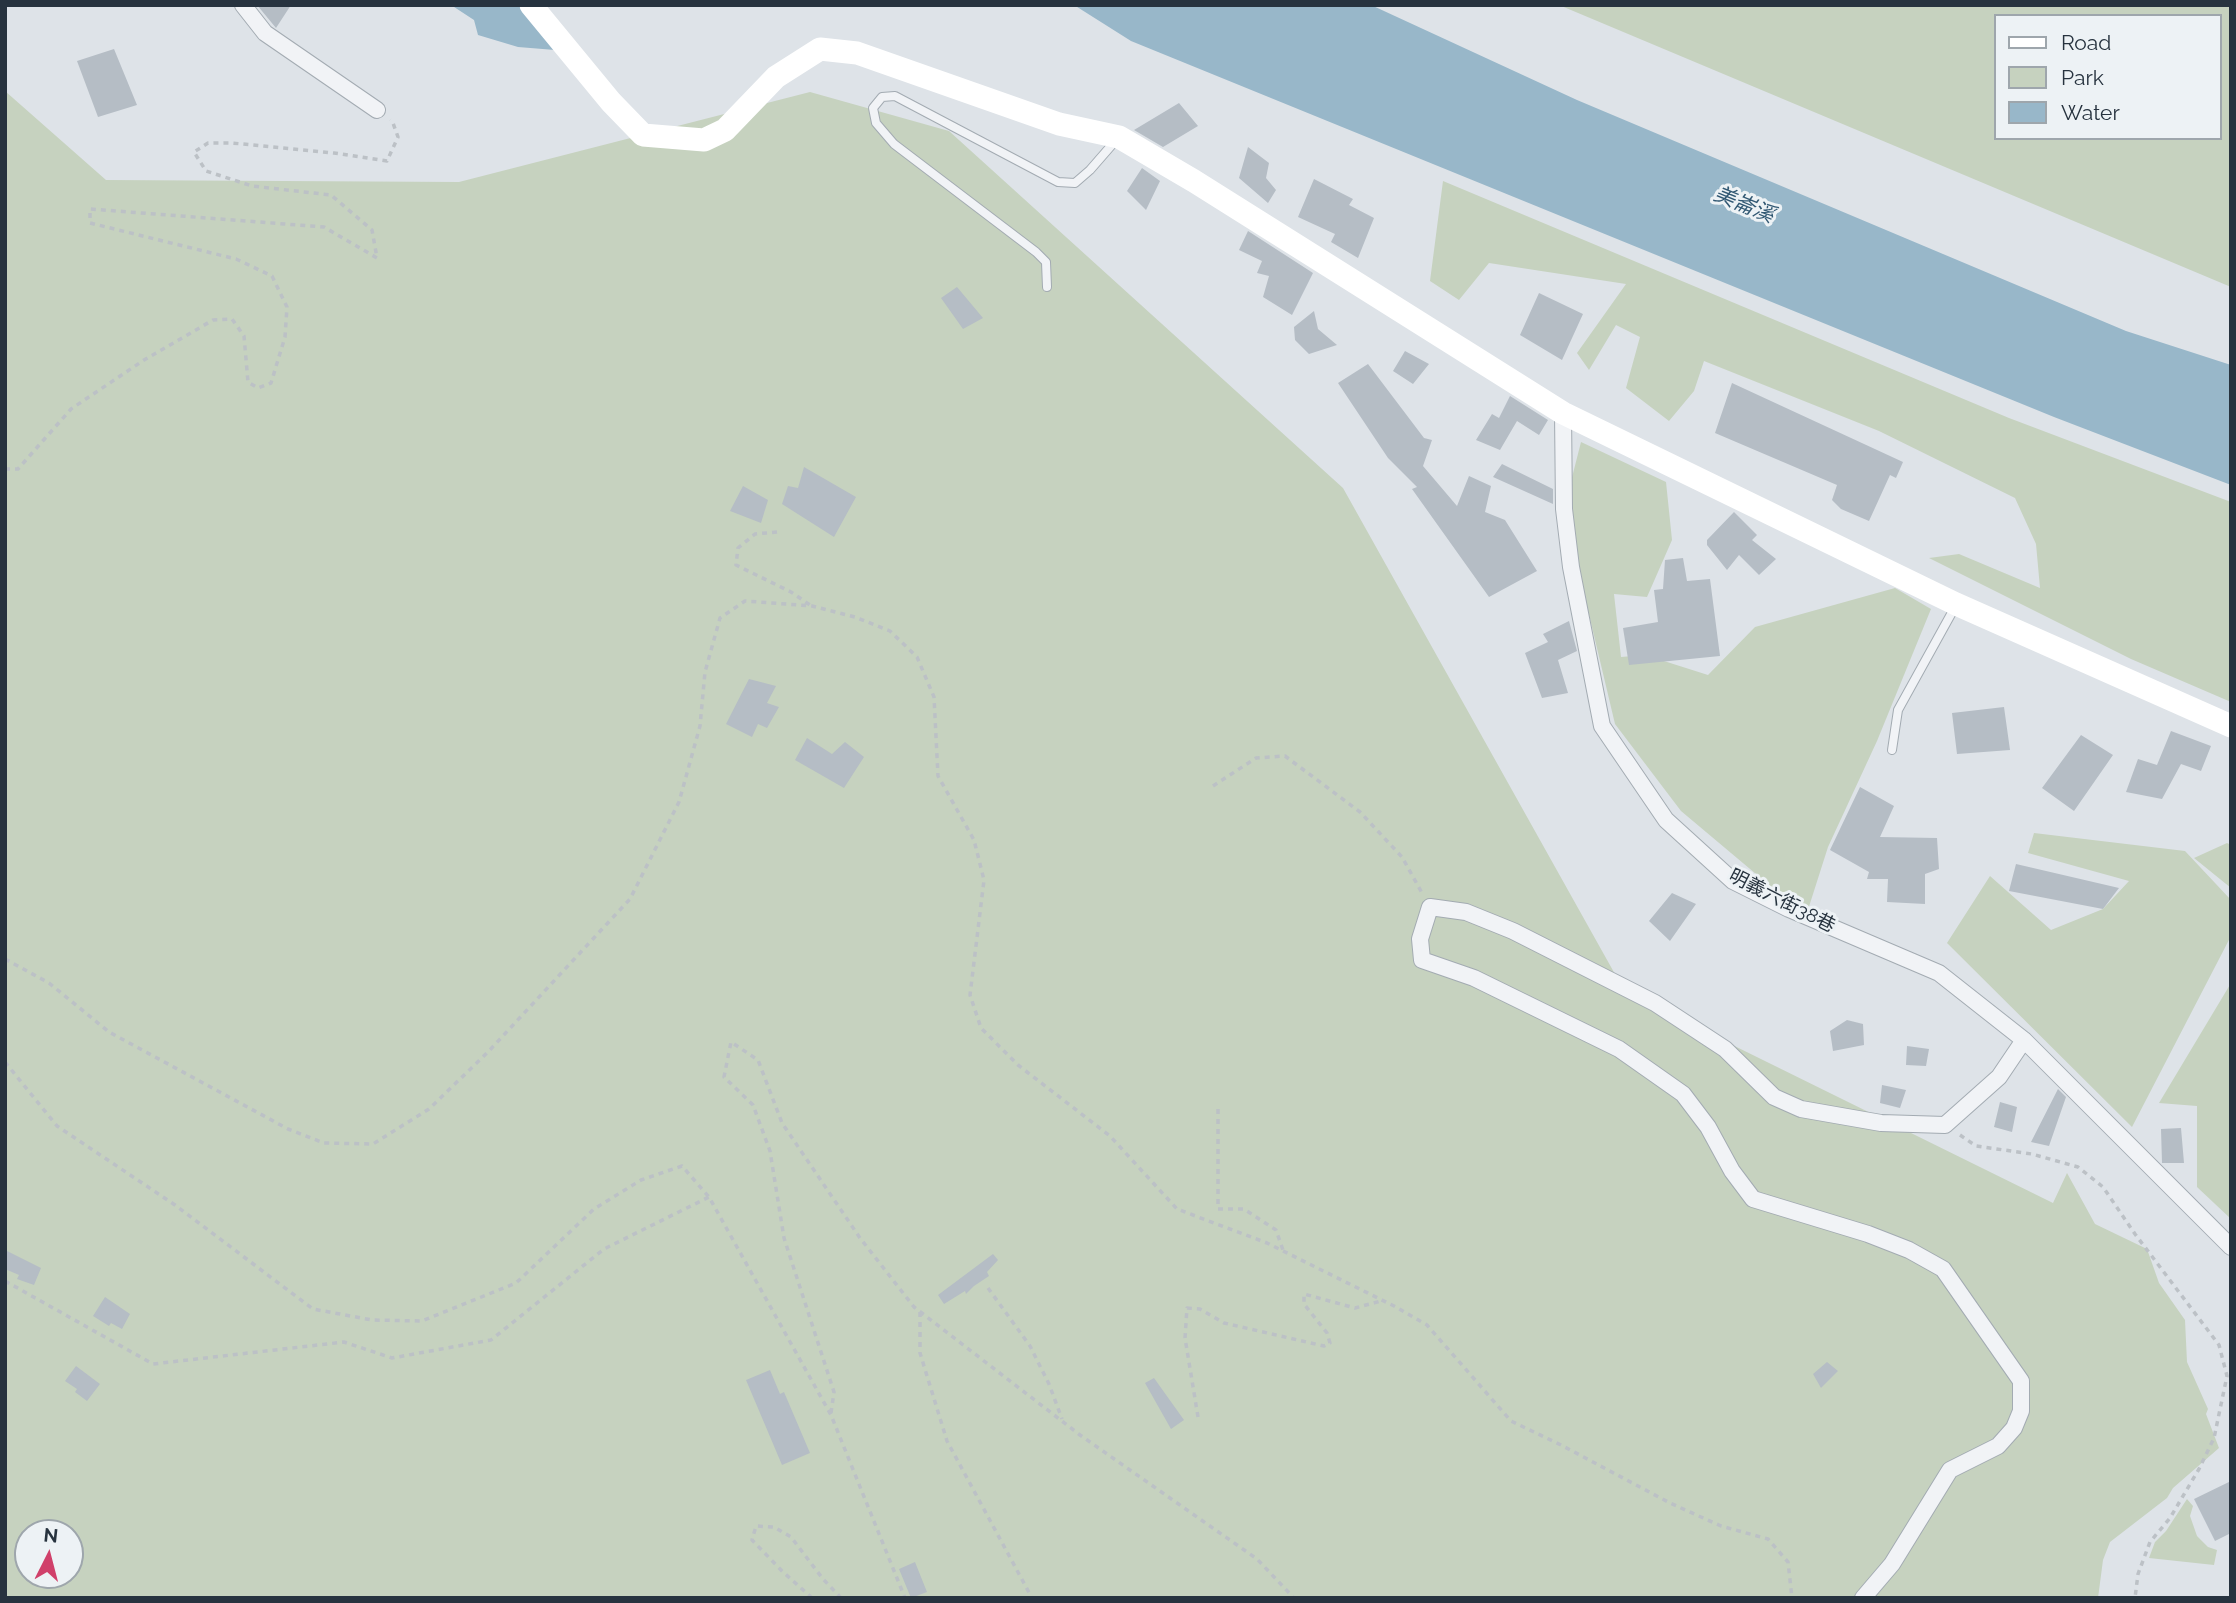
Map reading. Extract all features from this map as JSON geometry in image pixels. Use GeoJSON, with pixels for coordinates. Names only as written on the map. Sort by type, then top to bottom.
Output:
{"type":"FeatureCollection","features":[{"type":"Feature","properties":{"kind":"street"},"geometry":{"type":"LineString","coordinates":[[243,5],[265,33],[377,110]]}},
{"type":"Feature","properties":{"kind":"street"},"geometry":{"type":"LineString","coordinates":[[531,5],[611,102],[643,135],[704,140],[726,130],[776,77],[820,49],[857,53],[1059,124],[1119,137],[1194,181],[1563,413],[1956,604],[2231,726]]}},
{"type":"Feature","properties":{"kind":"street","name":"明義六街38巷"},"geometry":{"type":"LineString","coordinates":[[1563,413],[1564,509],[1568,544],[1602,726],[1666,820],[1734,881],[1789,909],[1940,972],[2024,1040],[2231,1247]]}},
{"type":"Feature","properties":{"kind":"street"},"geometry":{"type":"LineString","coordinates":[[1863,1598],[1892,1564],[1950,1470],[1998,1446],[2014,1428],[2021,1411],[2021,1381],[1943,1269],[1909,1250],[1868,1234],[1753,1199],[1732,1171],[1708,1127],[1683,1094],[1619,1049],[1474,978],[1422,960],[1420,939],[1430,907],[1466,912],[1513,931],[1656,1003],[1725,1048],[1774,1097],[1801,1109],[1881,1123],[1945,1125],[1999,1077],[2024,1040]]}},
{"type":"Feature","properties":{"kind":"lane"},"geometry":{"type":"LineString","coordinates":[[1047,287],[1046,262],[894,144],[876,123],[873,108],[881,97],[895,96],[1058,182],[1075,183],[1119,137]]}},
{"type":"Feature","properties":{"kind":"lane"},"geometry":{"type":"LineString","coordinates":[[1892,750],[1898,710],[1956,604]]}},
{"type":"Feature","properties":{"kind":"path"},"geometry":{"type":"LineString","coordinates":[[5,469],[18,469],[71,409],[144,360],[213,320],[232,319],[244,335],[248,382],[258,388],[271,383],[285,337],[287,307],[272,276],[236,259],[90,223],[90,209],[324,227],[377,258],[372,230],[331,195],[252,186],[206,171],[194,152],[208,143],[232,143],[387,161],[398,137],[393,123],[377,110]]}},
{"type":"Feature","properties":{"kind":"path"},"geometry":{"type":"LineString","coordinates":[[777,532],[755,534],[738,548],[736,565],[791,592],[812,606]]}},
{"type":"Feature","properties":{"kind":"path"},"geometry":{"type":"LineString","coordinates":[[5,959],[50,984],[109,1032],[288,1129],[324,1143],[373,1144],[429,1109],[488,1052],[630,899],[679,802],[700,726],[705,672],[720,618],[745,601],[812,606],[855,617],[890,631],[918,657],[934,697],[938,776],[974,840],[984,880],[970,995],[981,1028],[1018,1065],[1110,1136],[1177,1209],[1283,1250],[1427,1325],[1511,1421],[1561,1444],[1670,1503],[1721,1526],[1768,1539],[1788,1562],[1792,1598]]}},
{"type":"Feature","properties":{"kind":"path"},"geometry":{"type":"LineString","coordinates":[[1213,786],[1256,758],[1284,755],[1360,813],[1402,857],[1430,907]]}},
{"type":"Feature","properties":{"kind":"path"},"geometry":{"type":"LineString","coordinates":[[831,1416],[834,1392],[784,1238],[769,1152],[753,1105],[724,1077],[731,1042],[758,1060],[782,1123],[860,1238],[920,1312],[1062,1421],[1257,1559],[1294,1598]]}},
{"type":"Feature","properties":{"kind":"path"},"geometry":{"type":"LineString","coordinates":[[5,1062],[57,1126],[176,1205],[313,1309],[372,1320],[422,1321],[516,1283],[594,1209],[640,1180],[682,1166],[709,1196],[831,1416],[905,1598]]}},
{"type":"Feature","properties":{"kind":"path"},"geometry":{"type":"LineString","coordinates":[[1218,1109],[1218,1209],[1244,1209],[1276,1230],[1283,1250]]}},
{"type":"Feature","properties":{"kind":"path"},"geometry":{"type":"LineString","coordinates":[[1945,1125],[1976,1146],[2032,1154],[2078,1167],[2103,1187],[2219,1345],[2227,1377],[2214,1438],[2170,1518],[2150,1542],[2138,1574],[2135,1598]]}},
{"type":"Feature","properties":{"kind":"path"},"geometry":{"type":"LineString","coordinates":[[5,1281],[153,1364],[344,1342],[392,1358],[491,1340],[604,1250],[709,1196]]}},
{"type":"Feature","properties":{"kind":"path"},"geometry":{"type":"LineString","coordinates":[[988,1288],[1030,1346],[1049,1384],[1062,1421]]}},
{"type":"Feature","properties":{"kind":"path"},"geometry":{"type":"LineString","coordinates":[[1198,1417],[1185,1338],[1187,1308],[1199,1309],[1224,1322],[1324,1346],[1330,1343],[1327,1333],[1304,1304],[1304,1294],[1355,1308],[1383,1301]]}},
{"type":"Feature","properties":{"kind":"path"},"geometry":{"type":"LineString","coordinates":[[920,1312],[920,1353],[947,1441],[1032,1598]]}},
{"type":"Feature","properties":{"kind":"path"},"geometry":{"type":"LineString","coordinates":[[812,1598],[752,1540],[755,1526],[774,1527],[791,1537],[841,1598]]}},
{"type":"Feature","properties":{"kind":"green space"},"geometry":{"type":"Polygon","coordinates":[[[1559,5],[2231,5],[2231,287],[1559,5]]]}},
{"type":"Feature","properties":{"kind":"green space"},"geometry":{"type":"Polygon","coordinates":[[[5,91],[106,180],[459,182],[810,92],[949,131],[1343,488],[1625,992],[2053,1203],[2067,1173],[2095,1224],[2147,1249],[2159,1283],[2185,1320],[2187,1362],[2208,1409],[2206,1414],[2219,1448],[2173,1488],[2167,1498],[2110,1542],[2103,1560],[2098,1598],[5,1598],[5,91]]]}},
{"type":"Feature","properties":{"kind":"green space"},"geometry":{"type":"Polygon","coordinates":[[[1443,181],[2009,418],[2231,502],[2231,702],[2131,659],[1929,558],[1959,554],[2040,588],[2036,544],[2015,498],[1879,431],[1704,361],[1694,391],[1669,421],[1626,388],[1640,337],[1616,325],[1589,370],[1577,353],[1626,284],[1489,263],[1459,300],[1430,281],[1443,181]]]}},
{"type":"Feature","properties":{"kind":"green space"},"geometry":{"type":"Polygon","coordinates":[[[1581,442],[1666,482],[1672,540],[1647,597],[1614,594],[1621,657],[1645,655],[1708,675],[1755,627],[1895,588],[1931,609],[1877,741],[1828,847],[1806,916],[1681,811],[1615,724],[1564,509],[1581,442]]]}},
{"type":"Feature","properties":{"kind":"green space"},"geometry":{"type":"Polygon","coordinates":[[[2034,833],[2185,851],[2231,900],[2231,936],[2132,1127],[1947,943],[1990,876],[2051,930],[2103,909],[2129,881],[2028,853],[2034,833]]]}},
{"type":"Feature","properties":{"kind":"green space"},"geometry":{"type":"Polygon","coordinates":[[[2227,843],[2231,845],[2231,888],[2194,858],[2227,843]]]}},
{"type":"Feature","properties":{"kind":"green space"},"geometry":{"type":"Polygon","coordinates":[[[2231,983],[2231,1219],[2197,1187],[2197,1106],[2159,1103],[2231,983]]]}},
{"type":"Feature","properties":{"kind":"green space"},"geometry":{"type":"Polygon","coordinates":[[[2187,1499],[2193,1506],[2190,1516],[2197,1536],[2208,1547],[2217,1550],[2214,1565],[2149,1558],[2155,1542],[2166,1531],[2187,1499]]]}},
{"type":"Feature","properties":{"kind":"water"},"geometry":{"type":"Polygon","coordinates":[[[451,5],[523,5],[555,50],[518,47],[478,35],[474,20],[451,5]]]}},
{"type":"Feature","properties":{"kind":"water","name":"美崙溪"},"geometry":{"type":"Polygon","coordinates":[[[1074,5],[1371,5],[1577,100],[2126,331],[2231,365],[2231,485],[2054,417],[1131,41],[1074,5]]]}},
{"type":"Feature","properties":{"kind":"building"},"geometry":{"type":"Polygon","coordinates":[[[257,5],[291,5],[276,28],[257,5]]]}},
{"type":"Feature","properties":{"kind":"building"},"geometry":{"type":"Polygon","coordinates":[[[114,49],[137,105],[98,117],[77,61],[114,49]]]}},
{"type":"Feature","properties":{"kind":"building"},"geometry":{"type":"Polygon","coordinates":[[[1179,103],[1198,126],[1163,147],[1134,130],[1179,103]]]}},
{"type":"Feature","properties":{"kind":"building"},"geometry":{"type":"Polygon","coordinates":[[[1248,147],[1269,163],[1266,178],[1276,190],[1268,203],[1239,178],[1248,147]]]}},
{"type":"Feature","properties":{"kind":"building"},"geometry":{"type":"Polygon","coordinates":[[[1142,168],[1160,181],[1146,210],[1127,191],[1142,168]]]}},
{"type":"Feature","properties":{"kind":"building"},"geometry":{"type":"Polygon","coordinates":[[[1314,179],[1353,199],[1349,205],[1374,218],[1358,258],[1331,242],[1335,234],[1298,217],[1314,179]]]}},
{"type":"Feature","properties":{"kind":"building"},"geometry":{"type":"Polygon","coordinates":[[[1248,231],[1313,273],[1292,315],[1263,297],[1269,276],[1257,273],[1262,261],[1239,250],[1248,231]]]}},
{"type":"Feature","properties":{"kind":"building"},"geometry":{"type":"Polygon","coordinates":[[[957,287],[983,318],[963,329],[941,298],[957,287]]]}},
{"type":"Feature","properties":{"kind":"building"},"geometry":{"type":"Polygon","coordinates":[[[1539,293],[1583,314],[1562,360],[1520,335],[1539,293]]]}},
{"type":"Feature","properties":{"kind":"building"},"geometry":{"type":"Polygon","coordinates":[[[1314,311],[1318,329],[1337,345],[1309,354],[1295,340],[1294,327],[1314,311]]]}},
{"type":"Feature","properties":{"kind":"building"},"geometry":{"type":"Polygon","coordinates":[[[1405,351],[1429,364],[1413,384],[1393,371],[1405,351]]]}},
{"type":"Feature","properties":{"kind":"building"},"geometry":{"type":"Polygon","coordinates":[[[1368,364],[1424,438],[1432,440],[1423,466],[1457,506],[1469,476],[1491,486],[1485,512],[1505,520],[1537,571],[1489,597],[1412,489],[1417,487],[1388,458],[1338,383],[1368,364]]]}},
{"type":"Feature","properties":{"kind":"building"},"geometry":{"type":"Polygon","coordinates":[[[1732,383],[1903,462],[1896,478],[1890,475],[1869,521],[1841,509],[1832,500],[1837,485],[1715,433],[1732,383]]]}},
{"type":"Feature","properties":{"kind":"building"},"geometry":{"type":"Polygon","coordinates":[[[1510,396],[1548,420],[1539,435],[1517,421],[1500,450],[1476,440],[1492,414],[1499,418],[1510,396]]]}},
{"type":"Feature","properties":{"kind":"building"},"geometry":{"type":"Polygon","coordinates":[[[1502,464],[1553,489],[1553,504],[1493,477],[1502,464]]]}},
{"type":"Feature","properties":{"kind":"building"},"geometry":{"type":"Polygon","coordinates":[[[804,467],[856,497],[834,537],[782,504],[788,486],[798,488],[804,467]]]}},
{"type":"Feature","properties":{"kind":"building"},"geometry":{"type":"Polygon","coordinates":[[[743,486],[768,500],[761,523],[730,511],[743,486]]]}},
{"type":"Feature","properties":{"kind":"building"},"geometry":{"type":"Polygon","coordinates":[[[1734,512],[1757,535],[1752,540],[1776,559],[1759,575],[1739,555],[1727,570],[1707,545],[1707,540],[1734,512]]]}},
{"type":"Feature","properties":{"kind":"building"},"geometry":{"type":"Polygon","coordinates":[[[1683,558],[1687,581],[1710,579],[1720,656],[1629,665],[1623,628],[1658,622],[1654,590],[1663,589],[1665,560],[1683,558]]]}},
{"type":"Feature","properties":{"kind":"building"},"geometry":{"type":"Polygon","coordinates":[[[1569,621],[1577,651],[1558,660],[1568,693],[1542,698],[1525,653],[1548,642],[1543,634],[1569,621]]]}},
{"type":"Feature","properties":{"kind":"building"},"geometry":{"type":"Polygon","coordinates":[[[749,679],[776,686],[767,703],[779,707],[767,728],[758,724],[752,737],[726,724],[749,679]]]}},
{"type":"Feature","properties":{"kind":"building"},"geometry":{"type":"Polygon","coordinates":[[[2004,707],[2010,750],[1957,754],[1952,713],[2004,707]]]}},
{"type":"Feature","properties":{"kind":"building"},"geometry":{"type":"Polygon","coordinates":[[[2171,731],[2211,746],[2201,771],[2181,764],[2162,799],[2126,792],[2138,759],[2157,765],[2171,731]]]}},
{"type":"Feature","properties":{"kind":"building"},"geometry":{"type":"Polygon","coordinates":[[[2081,735],[2113,755],[2074,811],[2042,788],[2081,735]]]}},
{"type":"Feature","properties":{"kind":"building"},"geometry":{"type":"Polygon","coordinates":[[[807,738],[832,754],[845,742],[864,757],[844,788],[795,760],[807,738]]]}},
{"type":"Feature","properties":{"kind":"building"},"geometry":{"type":"Polygon","coordinates":[[[1860,787],[1894,806],[1880,837],[1937,838],[1939,869],[1925,874],[1925,904],[1887,902],[1888,879],[1867,879],[1869,872],[1830,850],[1860,787]]]}},
{"type":"Feature","properties":{"kind":"building"},"geometry":{"type":"Polygon","coordinates":[[[2016,864],[2119,888],[2103,909],[2009,891],[2016,864]]]}},
{"type":"Feature","properties":{"kind":"building"},"geometry":{"type":"Polygon","coordinates":[[[1672,893],[1696,904],[1670,941],[1649,921],[1672,893]]]}},
{"type":"Feature","properties":{"kind":"building"},"geometry":{"type":"Polygon","coordinates":[[[1847,1020],[1863,1024],[1864,1045],[1833,1051],[1830,1031],[1847,1020]]]}},
{"type":"Feature","properties":{"kind":"building"},"geometry":{"type":"Polygon","coordinates":[[[1907,1046],[1929,1049],[1926,1066],[1906,1065],[1907,1046]]]}},
{"type":"Feature","properties":{"kind":"building"},"geometry":{"type":"Polygon","coordinates":[[[1882,1085],[1906,1090],[1900,1108],[1880,1103],[1882,1085]]]}},
{"type":"Feature","properties":{"kind":"building"},"geometry":{"type":"Polygon","coordinates":[[[2058,1089],[2066,1097],[2049,1146],[2031,1142],[2058,1089]]]}},
{"type":"Feature","properties":{"kind":"building"},"geometry":{"type":"Polygon","coordinates":[[[2000,1102],[2017,1107],[2012,1132],[1994,1127],[2000,1102]]]}},
{"type":"Feature","properties":{"kind":"building"},"geometry":{"type":"Polygon","coordinates":[[[2181,1128],[2184,1163],[2162,1163],[2161,1129],[2181,1128]]]}},
{"type":"Feature","properties":{"kind":"building"},"geometry":{"type":"Polygon","coordinates":[[[5,1250],[41,1268],[34,1285],[17,1279],[19,1275],[5,1269],[5,1250]]]}},
{"type":"Feature","properties":{"kind":"building"},"geometry":{"type":"Polygon","coordinates":[[[993,1254],[998,1260],[987,1272],[989,1276],[966,1294],[965,1291],[944,1304],[938,1295],[993,1254]]]}},
{"type":"Feature","properties":{"kind":"building"},"geometry":{"type":"Polygon","coordinates":[[[105,1297],[130,1314],[122,1329],[111,1323],[109,1326],[93,1316],[105,1297]]]}},
{"type":"Feature","properties":{"kind":"building"},"geometry":{"type":"Polygon","coordinates":[[[1827,1362],[1838,1371],[1821,1388],[1813,1374],[1827,1362]]]}},
{"type":"Feature","properties":{"kind":"building"},"geometry":{"type":"Polygon","coordinates":[[[76,1366],[100,1384],[87,1401],[75,1392],[77,1389],[65,1381],[76,1366]]]}},
{"type":"Feature","properties":{"kind":"building"},"geometry":{"type":"Polygon","coordinates":[[[770,1370],[780,1394],[784,1392],[810,1453],[782,1465],[746,1380],[770,1370]]]}},
{"type":"Feature","properties":{"kind":"building"},"geometry":{"type":"Polygon","coordinates":[[[1154,1378],[1184,1420],[1171,1429],[1145,1383],[1154,1378]]]}},
{"type":"Feature","properties":{"kind":"building"},"geometry":{"type":"Polygon","coordinates":[[[2231,1481],[2231,1533],[2215,1541],[2194,1499],[2231,1481]]]}},
{"type":"Feature","properties":{"kind":"building"},"geometry":{"type":"Polygon","coordinates":[[[915,1562],[927,1592],[911,1598],[899,1569],[915,1562]]]}}]}
